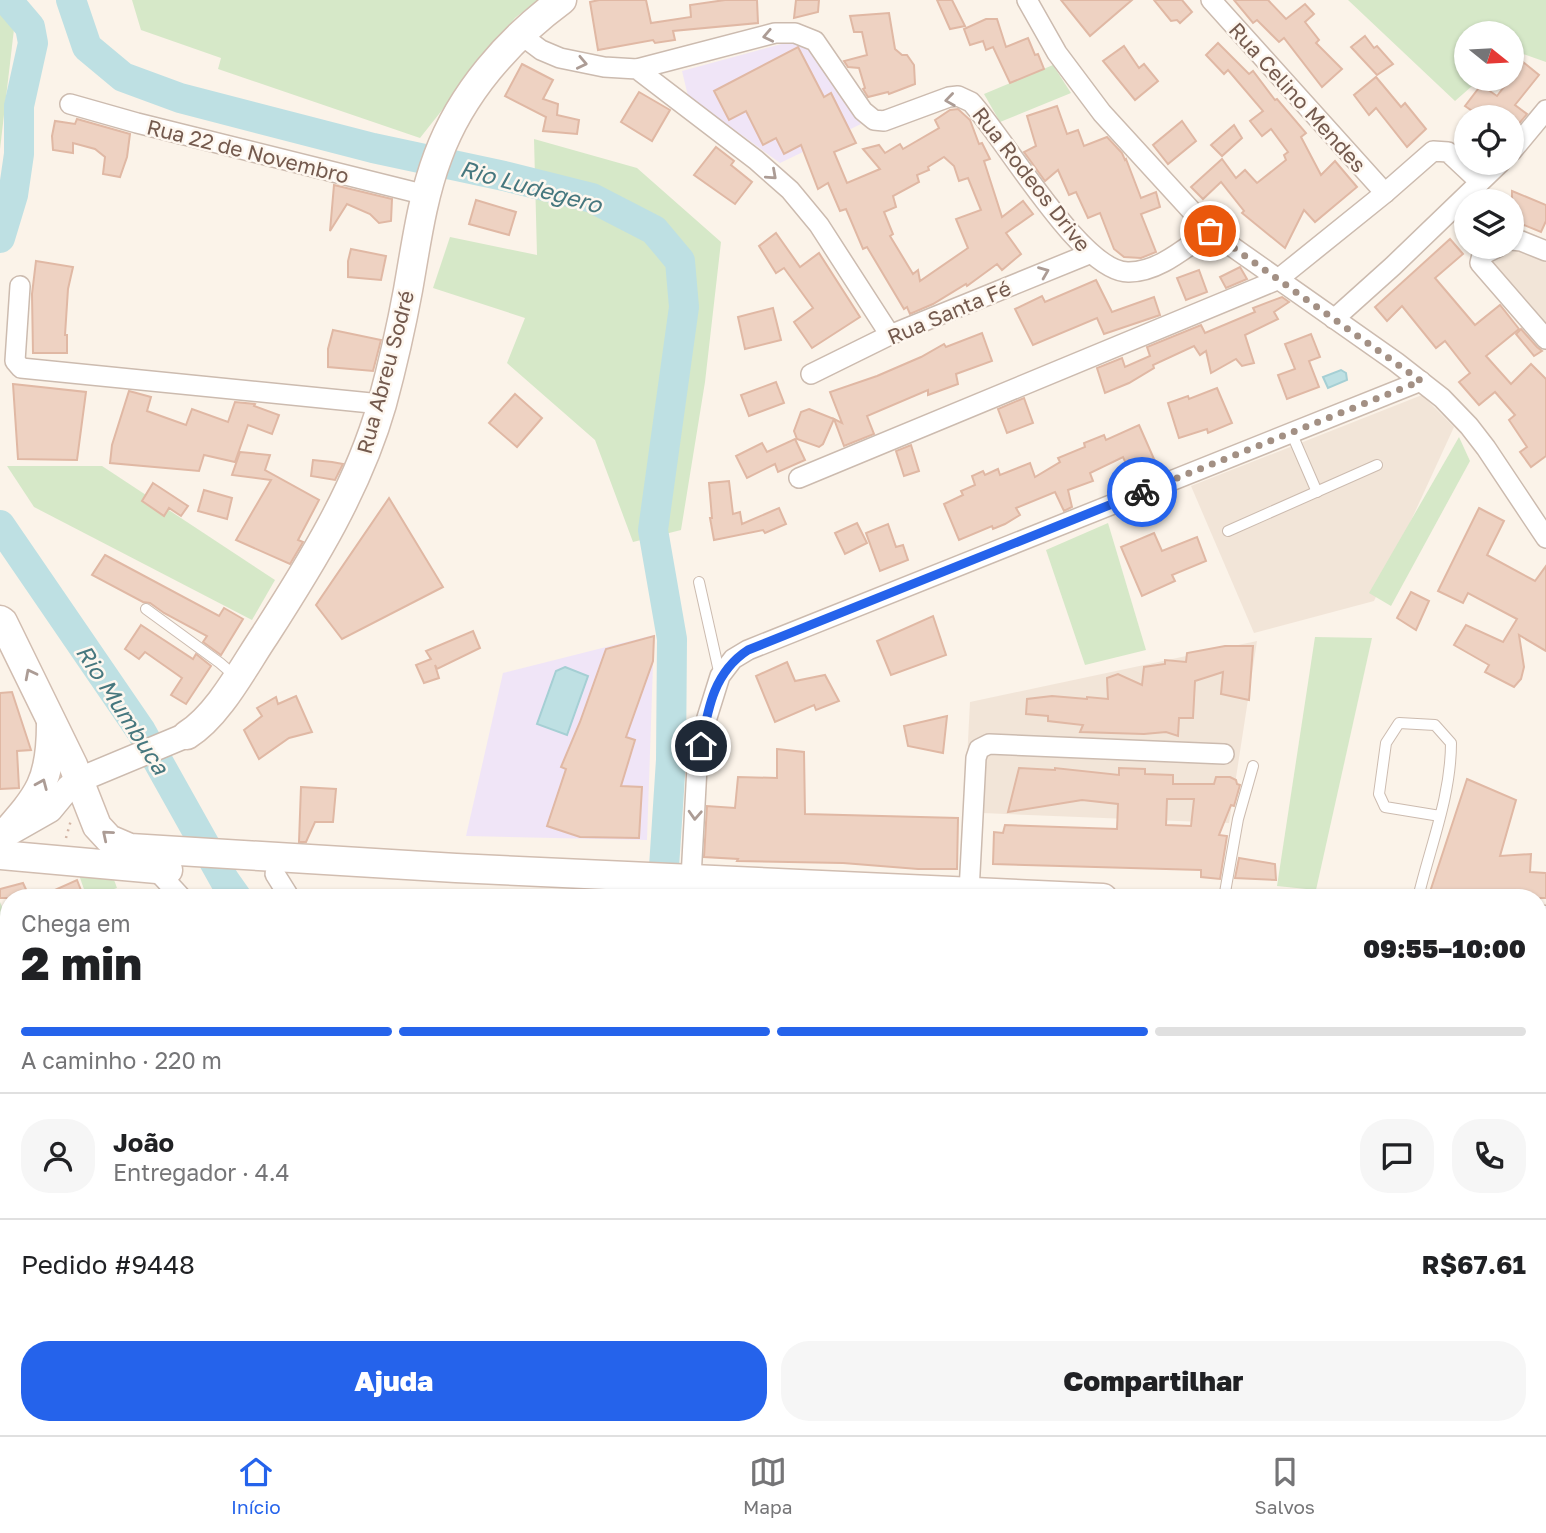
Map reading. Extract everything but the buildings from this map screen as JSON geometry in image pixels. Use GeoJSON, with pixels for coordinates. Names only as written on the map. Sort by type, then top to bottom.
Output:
{"type":"FeatureCollection","features":[{"type":"Feature","properties":{"kind":"main road","name":"Rua Abreu Sodré"},"geometry":{"type":"LineString","coordinates":[[187,735],[206,719],[236,677],[321,545],[365,456],[399,333],[426,195],[438,156],[451,127],[472,92],[521,35],[562,0]]}},
{"type":"Feature","properties":{"kind":"main road"},"geometry":{"type":"LineString","coordinates":[[1,619],[51,719],[90,785],[97,826],[112,841],[167,864]]}},
{"type":"Feature","properties":{"kind":"main road"},"geometry":{"type":"LineString","coordinates":[[51,719],[50,755],[41,788],[1,843],[61,862],[873,889]]}},
{"type":"Feature","properties":{"kind":"main road"},"geometry":{"type":"LineString","coordinates":[[684,883],[707,889]]}},
{"type":"Feature","properties":{"kind":"street"},"geometry":{"type":"LineString","coordinates":[[1027,0],[1057,53],[1102,113],[1210,231],[1421,381],[1469,426],[1546,537]]}},
{"type":"Feature","properties":{"kind":"street","name":"Rua Celino Mendes"},"geometry":{"type":"LineString","coordinates":[[1211,0],[1385,193]]}},
{"type":"Feature","properties":{"kind":"street","name":"Rua Rodeos Drive"},"geometry":{"type":"LineString","coordinates":[[637,69],[775,33],[795,33],[815,41],[863,111],[874,120],[884,121],[949,97],[958,96],[971,102],[1027,178],[1089,254],[1111,268],[1127,273],[1144,270],[1165,262],[1210,231]]}},
{"type":"Feature","properties":{"kind":"street"},"geometry":{"type":"LineString","coordinates":[[521,35],[541,50],[560,58],[604,67],[637,69],[756,160],[790,190],[819,225],[890,335]]}},
{"type":"Feature","properties":{"kind":"street","name":"Rua 22 de Novembro"},"geometry":{"type":"LineString","coordinates":[[70,104],[426,195]]}},
{"type":"Feature","properties":{"kind":"street"},"geometry":{"type":"LineString","coordinates":[[1524,137],[1546,110]]}},
{"type":"Feature","properties":{"kind":"street"},"geometry":{"type":"LineString","coordinates":[[799,478],[1277,280],[1433,151],[1448,152],[1480,182]]}},
{"type":"Feature","properties":{"kind":"street"},"geometry":{"type":"LineString","coordinates":[[1334,319],[1487,175]]}},
{"type":"Feature","properties":{"kind":"street"},"geometry":{"type":"LineString","coordinates":[[1524,242],[1546,251]]}},
{"type":"Feature","properties":{"kind":"street","name":"Rua Santa Fé"},"geometry":{"type":"LineString","coordinates":[[811,374],[890,335],[1089,254]]}},
{"type":"Feature","properties":{"kind":"street"},"geometry":{"type":"LineString","coordinates":[[1481,259],[1480,263],[1546,340]]}},
{"type":"Feature","properties":{"kind":"street"},"geometry":{"type":"LineString","coordinates":[[20,286],[15,361],[22,368],[381,404]]}},
{"type":"Feature","properties":{"kind":"street"},"geometry":{"type":"LineString","coordinates":[[684,883],[697,767],[705,724],[720,676],[733,659],[748,650],[1421,381]]}},
{"type":"Feature","properties":{"kind":"street","name":"Rua Abreu Sodré"},"geometry":{"type":"LineString","coordinates":[[1,843],[50,810],[69,787],[90,785],[187,735]]}},
{"type":"Feature","properties":{"kind":"street"},"geometry":{"type":"LineString","coordinates":[[968,889],[976,758],[979,749],[989,744],[1224,754]]}},
{"type":"Feature","properties":{"kind":"street"},"geometry":{"type":"LineString","coordinates":[[167,864],[178,889]]}},
{"type":"Feature","properties":{"kind":"street"},"geometry":{"type":"LineString","coordinates":[[260,868],[281,889]]}},
{"type":"Feature","properties":{"kind":"lane"},"geometry":{"type":"LineString","coordinates":[[1291,432],[1317,492]]}},
{"type":"Feature","properties":{"kind":"lane"},"geometry":{"type":"LineString","coordinates":[[1228,531],[1377,465]]}},
{"type":"Feature","properties":{"kind":"lane"},"geometry":{"type":"LineString","coordinates":[[699,582],[720,676]]}},
{"type":"Feature","properties":{"kind":"lane"},"geometry":{"type":"LineString","coordinates":[[146,609],[236,677]]}},
{"type":"Feature","properties":{"kind":"lane"},"geometry":{"type":"LineString","coordinates":[[1420,889],[1440,816],[1451,765],[1451,743],[1435,725],[1399,723],[1386,743],[1379,794],[1385,807],[1440,816]]}},
{"type":"Feature","properties":{"kind":"lane"},"geometry":{"type":"LineString","coordinates":[[1226,889],[1238,819],[1253,766]]}},
{"type":"Feature","properties":{"kind":"path"},"geometry":{"type":"LineString","coordinates":[[61,862],[72,814],[90,785]]}},
{"type":"Feature","properties":{"kind":"shaded area"},"geometry":{"type":"Polygon","coordinates":[[[789,42],[806,46],[840,89],[861,124],[780,163],[688,96],[682,71],[789,42]]]}},
{"type":"Feature","properties":{"kind":"shaded area"},"geometry":{"type":"Polygon","coordinates":[[[1524,230],[1546,240],[1546,330],[1488,259],[1524,259],[1524,230]]]}},
{"type":"Feature","properties":{"kind":"shaded area"},"geometry":{"type":"Polygon","coordinates":[[[1422,395],[1454,427],[1374,601],[1254,633],[1191,486],[1422,395]]]}},
{"type":"Feature","properties":{"kind":"shaded area"},"geometry":{"type":"Polygon","coordinates":[[[654,635],[647,840],[466,836],[503,673],[654,635]]]}},
{"type":"Feature","properties":{"kind":"shaded area"},"geometry":{"type":"Polygon","coordinates":[[[1257,641],[1229,823],[982,813],[961,878],[970,702],[1257,641]]]}},
{"type":"Feature","properties":{"kind":"green space"},"geometry":{"type":"Polygon","coordinates":[[[132,0],[538,0],[515,18],[420,138],[218,69],[221,58],[141,30],[132,0]]]}},
{"type":"Feature","properties":{"kind":"green space"},"geometry":{"type":"Polygon","coordinates":[[[1348,0],[1546,0],[1546,62],[1524,54],[1524,21],[1454,21],[1454,91],[1466,91],[1455,101],[1348,0]]]}},
{"type":"Feature","properties":{"kind":"green space"},"geometry":{"type":"Polygon","coordinates":[[[0,13],[14,29],[0,149],[0,13]]]}},
{"type":"Feature","properties":{"kind":"green space"},"geometry":{"type":"Polygon","coordinates":[[[1053,65],[1071,93],[1000,122],[984,94],[1053,65]]]}},
{"type":"Feature","properties":{"kind":"green space"},"geometry":{"type":"Polygon","coordinates":[[[534,139],[637,168],[721,242],[705,382],[681,530],[633,542],[595,440],[507,363],[525,318],[433,288],[450,237],[537,255],[534,139]]]}},
{"type":"Feature","properties":{"kind":"green space"},"geometry":{"type":"Polygon","coordinates":[[[1459,437],[1470,461],[1391,606],[1369,593],[1459,437]]]}},
{"type":"Feature","properties":{"kind":"green space"},"geometry":{"type":"Polygon","coordinates":[[[7,466],[102,466],[275,580],[252,620],[34,507],[7,466]]]}},
{"type":"Feature","properties":{"kind":"green space"},"geometry":{"type":"Polygon","coordinates":[[[1108,523],[1146,650],[1085,665],[1046,550],[1108,523]]]}},
{"type":"Feature","properties":{"kind":"green space"},"geometry":{"type":"Polygon","coordinates":[[[1315,637],[1372,638],[1316,889],[1277,886],[1315,637]]]}},
{"type":"Feature","properties":{"kind":"green space"},"geometry":{"type":"Polygon","coordinates":[[[78,872],[113,877],[117,888],[114,889],[84,889],[78,872]]]}},
{"type":"Feature","properties":{"kind":"water"},"geometry":{"type":"Polygon","coordinates":[[[1341,370],[1346,373],[1347,380],[1328,388],[1323,377],[1341,370]]]}},
{"type":"Feature","properties":{"kind":"water"},"geometry":{"type":"Polygon","coordinates":[[[565,667],[588,676],[567,735],[537,724],[556,671],[565,667]]]}},
{"type":"Feature","properties":{"kind":"waterway","name":"Rio Mumbuca"},"geometry":{"type":"LineString","coordinates":[[0,238],[13,195],[19,154],[19,106],[33,43],[30,27],[7,0]]}},
{"type":"Feature","properties":{"kind":"waterway","name":"Rio Ludegero"},"geometry":{"type":"LineString","coordinates":[[71,0],[87,47],[123,77],[180,98],[373,148],[592,198],[654,230],[680,261],[684,307],[653,530],[672,639],[671,760],[663,889]]}},
{"type":"Feature","properties":{"kind":"waterway","name":"Rio Mumbuca"},"geometry":{"type":"LineString","coordinates":[[0,525],[141,731],[231,889]]}},
{"type":"Feature","properties":{"kind":"way so far"},"geometry":{"type":"LineString","coordinates":[[1142,492],[1421,381],[1210,231]]}},
{"type":"Feature","properties":{"kind":"route"},"geometry":{"type":"LineString","coordinates":[[701,746],[720,676],[733,659],[748,650],[1142,492]]}}]}
